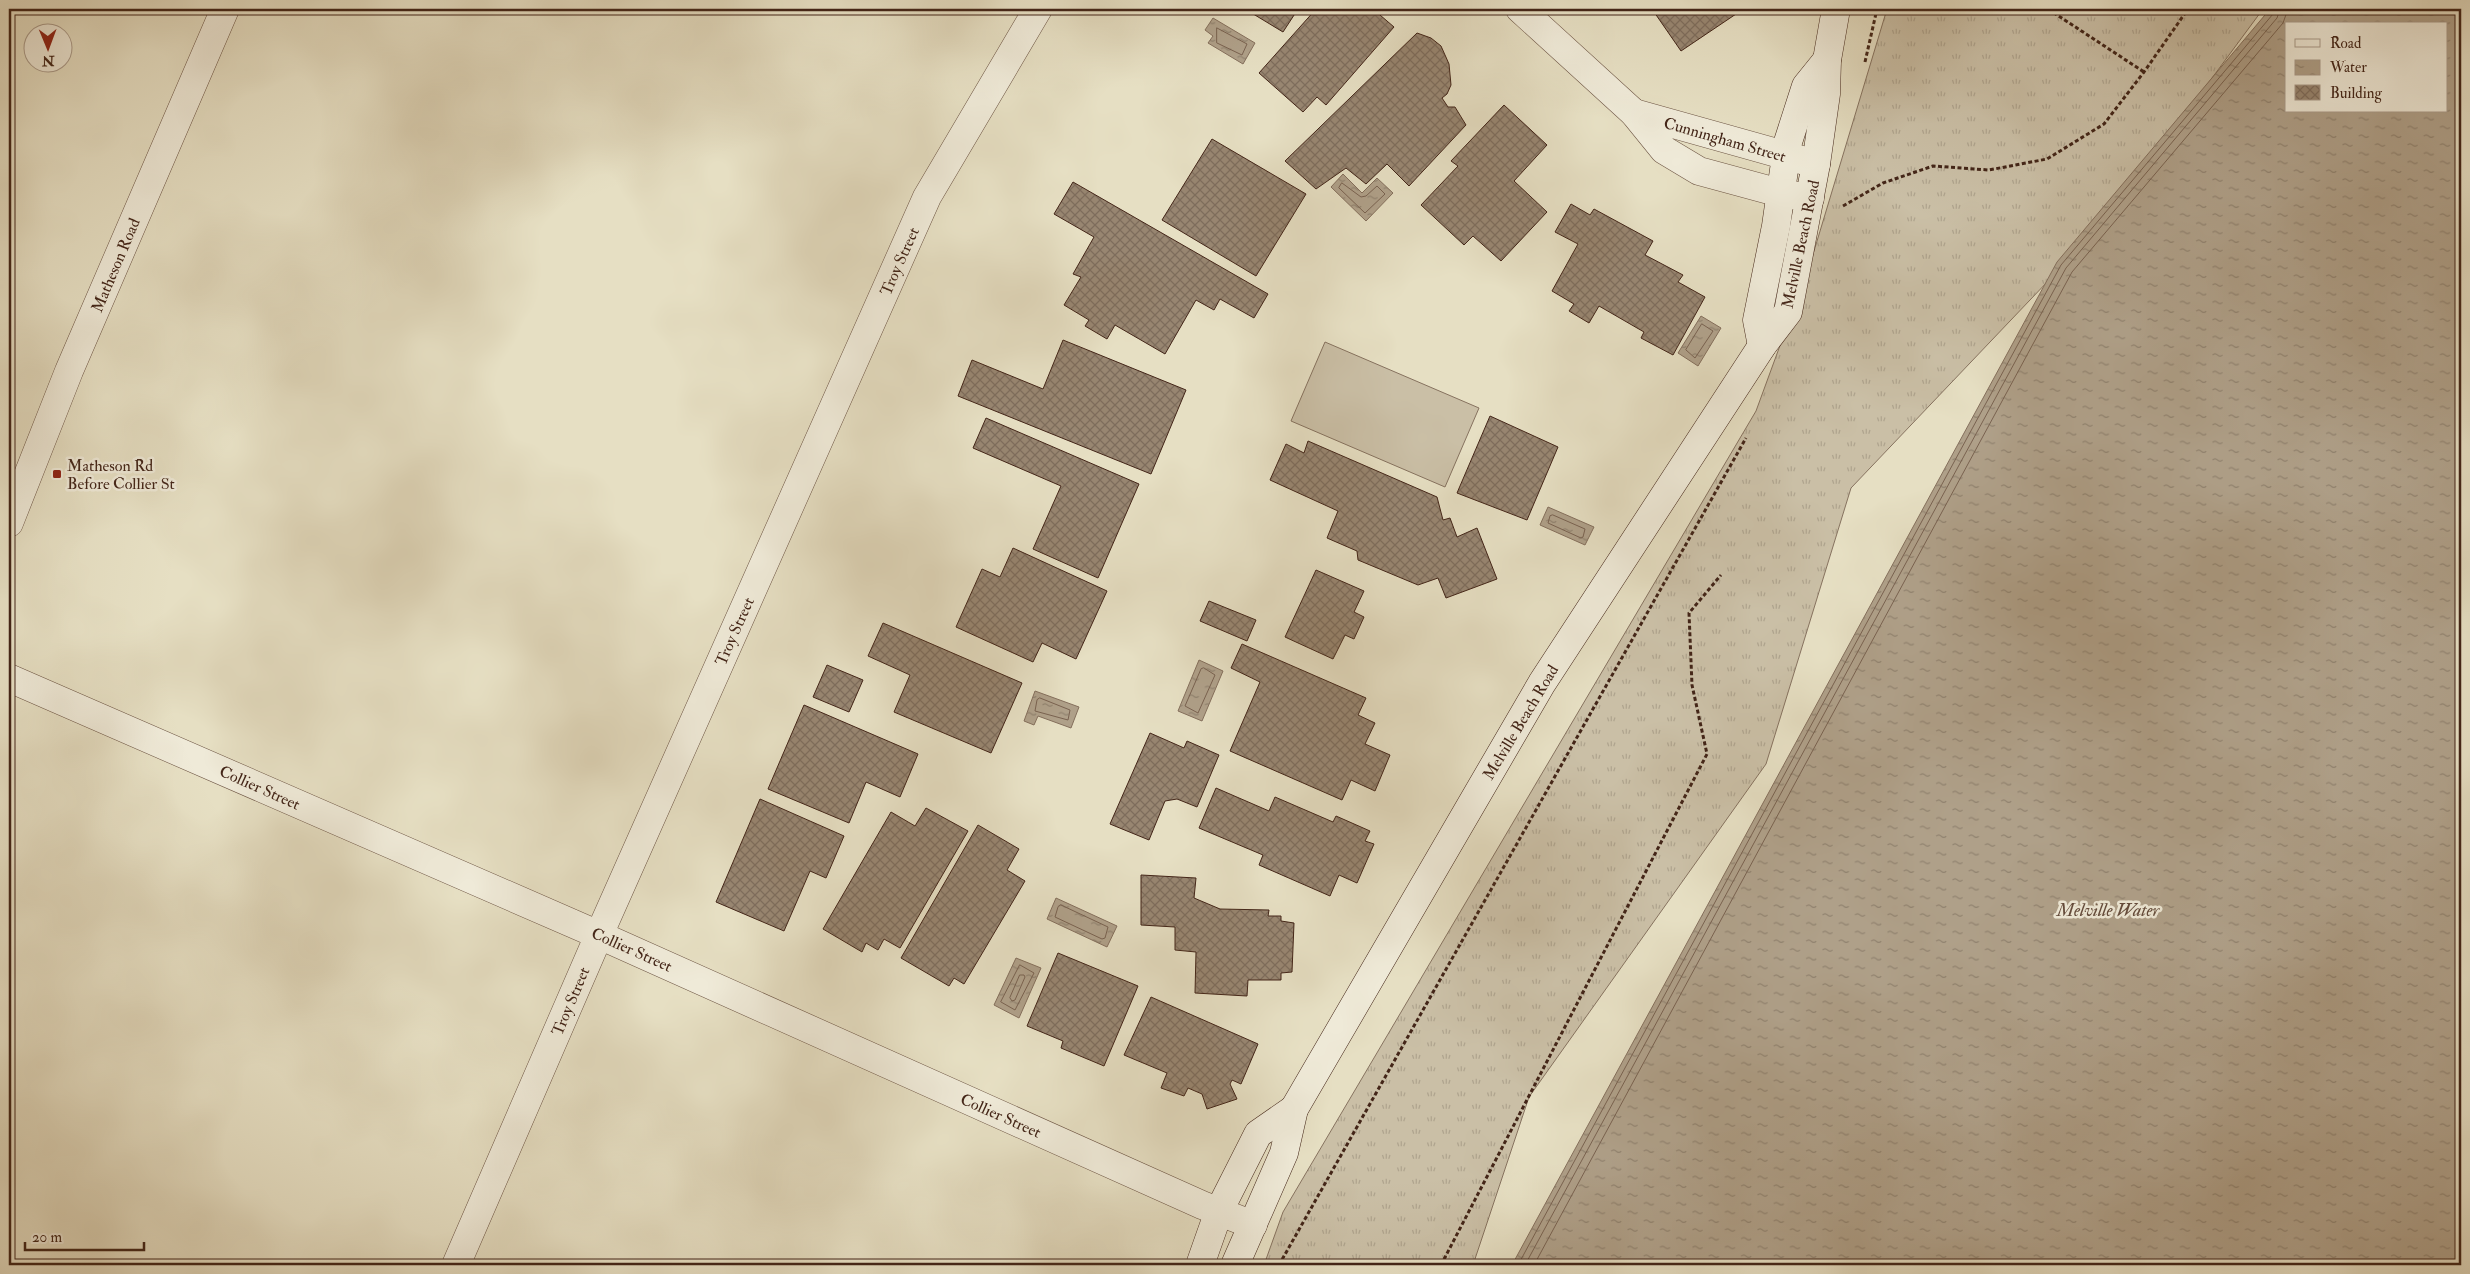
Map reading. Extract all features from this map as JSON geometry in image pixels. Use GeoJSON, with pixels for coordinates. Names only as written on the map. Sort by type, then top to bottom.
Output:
{"type":"FeatureCollection","features":[{"type":"Feature","properties":{"kind":"street","name":"Matheson Road"},"geometry":{"type":"LineString","coordinates":[[9,523],[69,371],[225,9]]}},
{"type":"Feature","properties":{"kind":"street","name":"Troy Street"},"geometry":{"type":"LineString","coordinates":[[456,1265],[599,935],[927,197],[1038,9]]}},
{"type":"Feature","properties":{"kind":"street","name":"Cunningham Street"},"geometry":{"type":"LineString","coordinates":[[1520,9],[1634,114],[1664,150],[1699,171],[1780,193],[1810,198]]}},
{"type":"Feature","properties":{"kind":"street","name":"Melville Beach Road"},"geometry":{"type":"LineString","coordinates":[[1235,1265],[1284,1153],[1294,1109],[1542,683],[1762,346],[1788,312],[1816,164],[1826,94],[1827,60],[1836,9]]}},
{"type":"Feature","properties":{"kind":"street","name":"Melville Beach Road"},"geometry":{"type":"LineString","coordinates":[[1762,346],[1757,320],[1788,142],[1806,86],[1827,60]]}},
{"type":"Feature","properties":{"kind":"street","name":"Cunningham Street"},"geometry":{"type":"LineString","coordinates":[[1634,114],[1816,164]]}},
{"type":"Feature","properties":{"kind":"street","name":"Collier Street"},"geometry":{"type":"LineString","coordinates":[[9,678],[599,935],[1252,1225]]}},
{"type":"Feature","properties":{"kind":"street","name":"Melville Beach Road"},"geometry":{"type":"LineString","coordinates":[[1200,1265],[1219,1211],[1258,1134],[1294,1109]]}},
{"type":"Feature","properties":{"kind":"path"},"geometry":{"type":"LineString","coordinates":[[2048,9],[2144,72]]}},
{"type":"Feature","properties":{"kind":"path"},"geometry":{"type":"LineString","coordinates":[[1841,206],[1883,183],[1933,166],[1989,170],[2047,159],[2104,124],[2144,72],[2188,9]]}},
{"type":"Feature","properties":{"kind":"path"},"geometry":{"type":"LineString","coordinates":[[1279,1265],[1747,437]]}},
{"type":"Feature","properties":{"kind":"path"},"geometry":{"type":"LineString","coordinates":[[1441,1265],[1707,754],[1692,685],[1688,612],[1721,574]]}},
{"type":"Feature","properties":{"kind":"green space"},"geometry":{"type":"Polygon","coordinates":[[[1887,9],[2263,9],[2110,216],[1851,488],[1766,764],[1529,1097],[1473,1265],[1264,1265],[1283,1212],[1756,411],[1811,261],[1887,9]]]}},
{"type":"Feature","properties":{"kind":"green space"},"geometry":{"type":"Polygon","coordinates":[[[1325,342],[1479,408],[1445,487],[1291,421],[1325,342]]]}},
{"type":"Feature","properties":{"kind":"water","name":"Melville Water"},"geometry":{"type":"Polygon","coordinates":[[[2270,9],[2461,9],[2461,1265],[1512,1265],[2057,262],[2270,9]]]}},
{"type":"Feature","properties":{"kind":"water"},"geometry":{"type":"Polygon","coordinates":[[[1213,18],[1255,43],[1243,64],[1208,43],[1213,36],[1205,30],[1213,18]]]}},
{"type":"Feature","properties":{"kind":"water"},"geometry":{"type":"Polygon","coordinates":[[[1343,174],[1362,193],[1377,178],[1393,193],[1366,221],[1331,187],[1343,174]]]}},
{"type":"Feature","properties":{"kind":"water"},"geometry":{"type":"Polygon","coordinates":[[[1701,316],[1721,328],[1698,366],[1678,353],[1701,316]]]}},
{"type":"Feature","properties":{"kind":"water"},"geometry":{"type":"Polygon","coordinates":[[[1548,507],[1594,527],[1585,545],[1540,525],[1548,507]]]}},
{"type":"Feature","properties":{"kind":"water"},"geometry":{"type":"Polygon","coordinates":[[[1199,660],[1223,671],[1202,721],[1178,711],[1199,660]]]}},
{"type":"Feature","properties":{"kind":"water"},"geometry":{"type":"Polygon","coordinates":[[[1035,691],[1079,707],[1071,728],[1038,716],[1034,725],[1024,721],[1035,691]]]}},
{"type":"Feature","properties":{"kind":"water"},"geometry":{"type":"Polygon","coordinates":[[[1056,898],[1117,926],[1107,947],[1047,919],[1056,898]]]}},
{"type":"Feature","properties":{"kind":"water"},"geometry":{"type":"Polygon","coordinates":[[[1016,958],[1041,968],[1019,1018],[994,1005],[1016,958]]]}},
{"type":"Feature","properties":{"kind":"building"},"geometry":{"type":"Polygon","coordinates":[[[1245,9],[1298,9],[1283,32],[1245,9]]]}},
{"type":"Feature","properties":{"kind":"building"},"geometry":{"type":"Polygon","coordinates":[[[1316,9],[1373,9],[1394,27],[1326,105],[1317,97],[1303,112],[1259,73],[1316,9]]]}},
{"type":"Feature","properties":{"kind":"building"},"geometry":{"type":"Polygon","coordinates":[[[1652,9],[1737,9],[1739,12],[1681,51],[1652,9]]]}},
{"type":"Feature","properties":{"kind":"building"},"geometry":{"type":"Polygon","coordinates":[[[1417,33],[1431,38],[1441,46],[1449,64],[1451,85],[1447,94],[1442,98],[1448,107],[1455,107],[1466,125],[1409,186],[1387,164],[1366,184],[1346,168],[1316,189],[1285,161],[1417,33]]]}},
{"type":"Feature","properties":{"kind":"building"},"geometry":{"type":"Polygon","coordinates":[[[1504,105],[1547,145],[1514,181],[1547,212],[1501,261],[1473,236],[1464,245],[1421,205],[1458,166],[1451,161],[1504,105]]]}},
{"type":"Feature","properties":{"kind":"building"},"geometry":{"type":"Polygon","coordinates":[[[1212,139],[1306,194],[1256,276],[1162,220],[1212,139]]]}},
{"type":"Feature","properties":{"kind":"building"},"geometry":{"type":"Polygon","coordinates":[[[1073,182],[1268,294],[1254,318],[1220,299],[1214,310],[1196,300],[1165,354],[1115,325],[1107,339],[1085,326],[1089,320],[1064,305],[1081,277],[1073,274],[1094,237],[1054,214],[1073,182]]]}},
{"type":"Feature","properties":{"kind":"building"},"geometry":{"type":"Polygon","coordinates":[[[1571,204],[1590,215],[1594,209],[1653,241],[1645,255],[1683,275],[1678,282],[1705,297],[1673,355],[1641,338],[1644,332],[1599,306],[1589,323],[1569,311],[1574,304],[1552,291],[1578,244],[1555,232],[1571,204]]]}},
{"type":"Feature","properties":{"kind":"building"},"geometry":{"type":"Polygon","coordinates":[[[1063,340],[1186,390],[1151,474],[958,396],[972,360],[1043,389],[1063,340]]]}},
{"type":"Feature","properties":{"kind":"building"},"geometry":{"type":"Polygon","coordinates":[[[1490,416],[1558,447],[1527,520],[1457,493],[1490,416]]]}},
{"type":"Feature","properties":{"kind":"building"},"geometry":{"type":"Polygon","coordinates":[[[986,418],[1139,484],[1098,578],[1033,549],[1061,486],[973,448],[986,418]]]}},
{"type":"Feature","properties":{"kind":"building"},"geometry":{"type":"Polygon","coordinates":[[[1308,441],[1437,497],[1443,520],[1450,518],[1457,537],[1477,528],[1497,579],[1446,598],[1438,578],[1418,585],[1358,560],[1357,551],[1327,538],[1338,511],[1270,480],[1286,444],[1304,453],[1308,441]]]}},
{"type":"Feature","properties":{"kind":"building"},"geometry":{"type":"Polygon","coordinates":[[[1013,548],[1107,591],[1076,659],[1042,643],[1033,662],[956,627],[982,569],[1000,577],[1013,548]]]}},
{"type":"Feature","properties":{"kind":"building"},"geometry":{"type":"Polygon","coordinates":[[[1316,570],[1364,591],[1354,612],[1364,617],[1354,639],[1345,635],[1333,659],[1285,637],[1316,570]]]}},
{"type":"Feature","properties":{"kind":"building"},"geometry":{"type":"Polygon","coordinates":[[[1209,601],[1256,620],[1247,641],[1200,621],[1209,601]]]}},
{"type":"Feature","properties":{"kind":"building"},"geometry":{"type":"Polygon","coordinates":[[[883,623],[1022,683],[991,753],[894,712],[910,675],[868,656],[883,623]]]}},
{"type":"Feature","properties":{"kind":"building"},"geometry":{"type":"Polygon","coordinates":[[[1242,644],[1366,698],[1358,715],[1375,723],[1365,744],[1390,755],[1375,791],[1351,780],[1342,800],[1230,751],[1260,682],[1231,668],[1242,644]]]}},
{"type":"Feature","properties":{"kind":"building"},"geometry":{"type":"Polygon","coordinates":[[[827,665],[863,680],[849,712],[813,697],[827,665]]]}},
{"type":"Feature","properties":{"kind":"building"},"geometry":{"type":"Polygon","coordinates":[[[804,705],[918,754],[900,797],[866,782],[849,823],[768,789],[804,705]]]}},
{"type":"Feature","properties":{"kind":"building"},"geometry":{"type":"Polygon","coordinates":[[[1150,733],[1184,748],[1187,741],[1219,755],[1197,807],[1177,799],[1165,801],[1149,840],[1110,824],[1150,733]]]}},
{"type":"Feature","properties":{"kind":"building"},"geometry":{"type":"Polygon","coordinates":[[[1216,788],[1269,811],[1275,797],[1333,822],[1336,816],[1370,831],[1365,841],[1374,844],[1357,883],[1339,875],[1330,896],[1259,865],[1263,855],[1199,828],[1216,788]]]}},
{"type":"Feature","properties":{"kind":"building"},"geometry":{"type":"Polygon","coordinates":[[[760,799],[844,836],[826,878],[810,871],[784,931],[716,902],[760,799]]]}},
{"type":"Feature","properties":{"kind":"building"},"geometry":{"type":"Polygon","coordinates":[[[926,808],[968,831],[900,948],[884,939],[878,950],[866,943],[862,952],[823,929],[891,812],[915,826],[926,808]]]}},
{"type":"Feature","properties":{"kind":"building"},"geometry":{"type":"Polygon","coordinates":[[[978,825],[1019,849],[1007,870],[1025,881],[964,984],[954,978],[949,986],[901,958],[978,825]]]}},
{"type":"Feature","properties":{"kind":"building"},"geometry":{"type":"Polygon","coordinates":[[[1141,875],[1196,878],[1194,898],[1220,909],[1269,910],[1268,916],[1281,916],[1281,921],[1294,923],[1292,972],[1281,973],[1281,980],[1248,980],[1247,996],[1195,993],[1196,952],[1175,950],[1175,927],[1141,925],[1141,875]]]}},
{"type":"Feature","properties":{"kind":"building"},"geometry":{"type":"Polygon","coordinates":[[[1058,953],[1138,986],[1104,1066],[1061,1048],[1063,1041],[1027,1026],[1058,953]]]}},
{"type":"Feature","properties":{"kind":"building"},"geometry":{"type":"Polygon","coordinates":[[[1151,997],[1258,1044],[1241,1084],[1232,1080],[1230,1084],[1237,1099],[1207,1109],[1202,1094],[1188,1088],[1184,1096],[1161,1088],[1167,1073],[1124,1055],[1151,997]]]}},
{"type":"Feature","properties":{"kind":"place","name":"Matheson Rd Before Collier St"},"geometry":{"type":"Point","coordinates":[57,474]}}]}
